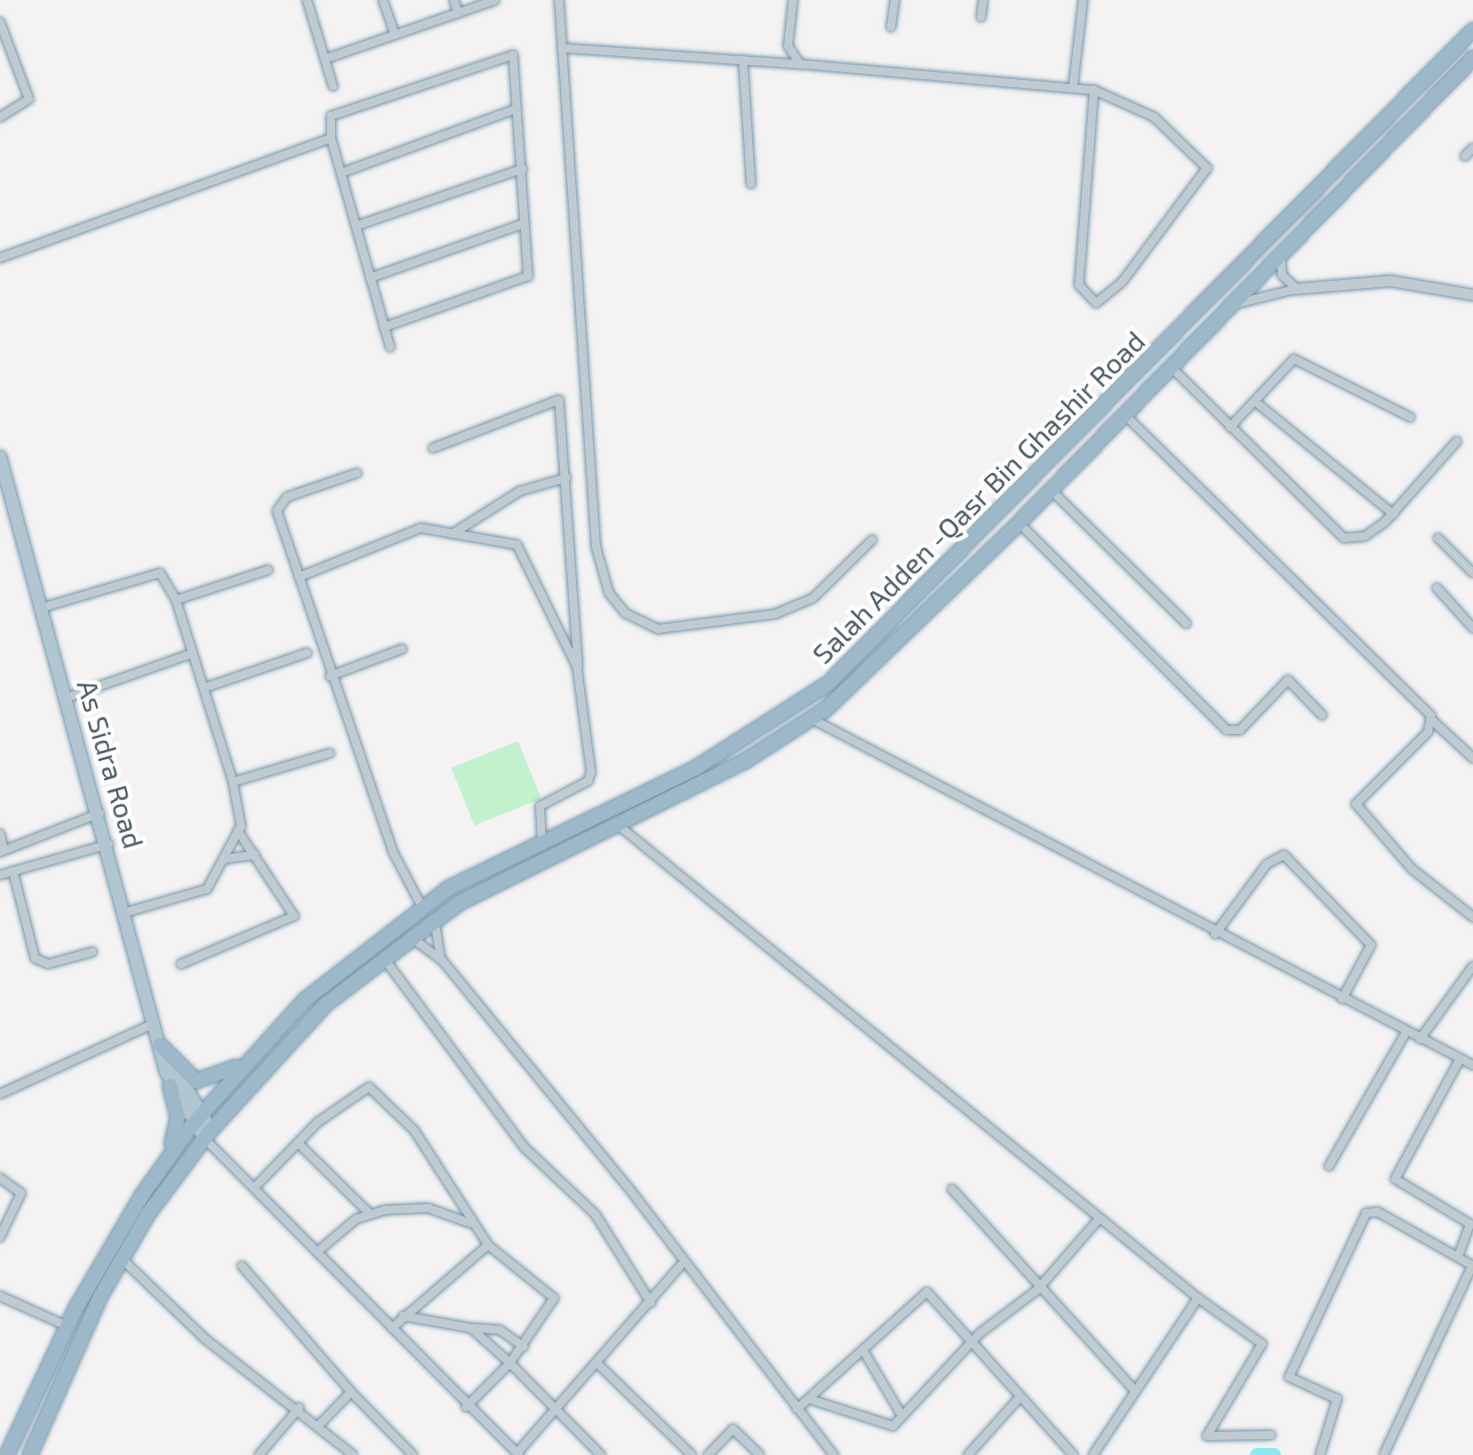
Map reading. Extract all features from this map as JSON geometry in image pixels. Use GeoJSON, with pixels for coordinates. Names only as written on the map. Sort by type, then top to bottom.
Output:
{"type":"FeatureCollection","features":[{"type":"Feature","properties":{"kind":"highway","name":"Salah Adden -Qasr Bin Ghashir Road"},"geometry":{"type":"LineString","coordinates":[[7,1455],[67,1326],[162,1165],[250,1058],[326,980],[421,905],[789,713],[877,641],[1473,30]]}},
{"type":"Feature","properties":{"kind":"highway"},"geometry":{"type":"LineString","coordinates":[[30,1455],[121,1258],[210,1138],[301,1029],[382,956],[436,919],[618,825],[812,719],[1019,523],[1473,58]]}},
{"type":"Feature","properties":{"kind":"highway"},"geometry":{"type":"LineString","coordinates":[[993,523],[1006,536]]}},
{"type":"Feature","properties":{"kind":"highway"},"geometry":{"type":"LineString","coordinates":[[160,1045],[196,1081],[216,1079],[250,1058]]}},
{"type":"Feature","properties":{"kind":"highway"},"geometry":{"type":"LineString","coordinates":[[162,1165],[178,1123],[170,1086]]}},
{"type":"Feature","properties":{"kind":"main road","name":"As Sidra Road"},"geometry":{"type":"LineString","coordinates":[[0,457],[101,813],[170,1086],[197,1119]]}},
{"type":"Feature","properties":{"kind":"main road"},"geometry":{"type":"LineString","coordinates":[[160,1045],[197,1119],[210,1138]]}},
{"type":"Feature","properties":{"kind":"street"},"geometry":{"type":"LineString","coordinates":[[307,0],[333,86]]}},
{"type":"Feature","properties":{"kind":"street"},"geometry":{"type":"LineString","coordinates":[[383,0],[395,35]]}},
{"type":"Feature","properties":{"kind":"street"},"geometry":{"type":"LineString","coordinates":[[454,0],[458,13]]}},
{"type":"Feature","properties":{"kind":"street"},"geometry":{"type":"LineString","coordinates":[[325,59],[495,0]]}},
{"type":"Feature","properties":{"kind":"street"},"geometry":{"type":"LineString","coordinates":[[559,0],[596,547],[614,601],[658,629],[775,614],[813,598],[872,540]]}},
{"type":"Feature","properties":{"kind":"street"},"geometry":{"type":"LineString","coordinates":[[793,0],[788,46],[800,64]]}},
{"type":"Feature","properties":{"kind":"street"},"geometry":{"type":"LineString","coordinates":[[891,27],[895,0]]}},
{"type":"Feature","properties":{"kind":"street"},"geometry":{"type":"LineString","coordinates":[[981,17],[983,0]]}},
{"type":"Feature","properties":{"kind":"street"},"geometry":{"type":"LineString","coordinates":[[1073,87],[1083,0]]}},
{"type":"Feature","properties":{"kind":"street"},"geometry":{"type":"LineString","coordinates":[[0,22],[29,99],[0,117]]}},
{"type":"Feature","properties":{"kind":"street"},"geometry":{"type":"LineString","coordinates":[[562,48],[1073,87],[1094,90],[1154,117],[1207,168],[1122,282],[1096,303],[1079,285],[1094,90]]}},
{"type":"Feature","properties":{"kind":"street"},"geometry":{"type":"LineString","coordinates":[[384,327],[528,276],[513,55],[331,116],[331,138],[370,278],[384,327],[390,347]]}},
{"type":"Feature","properties":{"kind":"street"},"geometry":{"type":"LineString","coordinates":[[743,60],[751,184]]}},
{"type":"Feature","properties":{"kind":"street"},"geometry":{"type":"LineString","coordinates":[[341,173],[516,109]]}},
{"type":"Feature","properties":{"kind":"street"},"geometry":{"type":"LineString","coordinates":[[0,258],[331,138]]}},
{"type":"Feature","properties":{"kind":"street"},"geometry":{"type":"LineString","coordinates":[[1465,156],[1473,148]]}},
{"type":"Feature","properties":{"kind":"street"},"geometry":{"type":"LineString","coordinates":[[356,226],[522,169]]}},
{"type":"Feature","properties":{"kind":"street"},"geometry":{"type":"LineString","coordinates":[[370,278],[525,223]]}},
{"type":"Feature","properties":{"kind":"street"},"geometry":{"type":"LineString","coordinates":[[1283,250],[1280,271],[1296,289]]}},
{"type":"Feature","properties":{"kind":"street"},"geometry":{"type":"LineString","coordinates":[[1232,305],[1296,289],[1391,281],[1473,295]]}},
{"type":"Feature","properties":{"kind":"street"},"geometry":{"type":"LineString","coordinates":[[1230,427],[1257,403],[1294,359],[1410,417]]}},
{"type":"Feature","properties":{"kind":"street"},"geometry":{"type":"LineString","coordinates":[[1171,367],[1339,536],[1365,536],[1393,514],[1457,441]]}},
{"type":"Feature","properties":{"kind":"street"},"geometry":{"type":"LineString","coordinates":[[433,448],[557,399],[590,778],[540,806],[542,842]]}},
{"type":"Feature","properties":{"kind":"street"},"geometry":{"type":"LineString","coordinates":[[1257,403],[1393,514]]}},
{"type":"Feature","properties":{"kind":"street"},"geometry":{"type":"LineString","coordinates":[[1125,415],[1434,722],[1471,752]]}},
{"type":"Feature","properties":{"kind":"street"},"geometry":{"type":"LineString","coordinates":[[357,473],[279,502],[330,676],[396,862],[421,905]]}},
{"type":"Feature","properties":{"kind":"street"},"geometry":{"type":"LineString","coordinates":[[452,534],[520,491],[566,478]]}},
{"type":"Feature","properties":{"kind":"street"},"geometry":{"type":"LineString","coordinates":[[1051,490],[1186,623]]}},
{"type":"Feature","properties":{"kind":"street"},"geometry":{"type":"LineString","coordinates":[[1019,523],[1227,730],[1240,730],[1288,680],[1322,715]]}},
{"type":"Feature","properties":{"kind":"street"},"geometry":{"type":"LineString","coordinates":[[299,577],[421,528],[517,545],[579,673]]}},
{"type":"Feature","properties":{"kind":"street"},"geometry":{"type":"LineString","coordinates":[[1438,538],[1473,573]]}},
{"type":"Feature","properties":{"kind":"street"},"geometry":{"type":"LineString","coordinates":[[176,600],[268,570]]}},
{"type":"Feature","properties":{"kind":"street"},"geometry":{"type":"LineString","coordinates":[[41,608],[148,573],[160,573],[176,600],[190,654],[204,688],[233,782],[238,831],[294,916],[181,964]]}},
{"type":"Feature","properties":{"kind":"street"},"geometry":{"type":"LineString","coordinates":[[1437,588],[1473,627]]}},
{"type":"Feature","properties":{"kind":"street"},"geometry":{"type":"LineString","coordinates":[[330,676],[402,649]]}},
{"type":"Feature","properties":{"kind":"street"},"geometry":{"type":"LineString","coordinates":[[204,688],[307,653]]}},
{"type":"Feature","properties":{"kind":"street"},"geometry":{"type":"LineString","coordinates":[[66,698],[190,654]]}},
{"type":"Feature","properties":{"kind":"street"},"geometry":{"type":"LineString","coordinates":[[812,719],[1215,934],[1473,1065]]}},
{"type":"Feature","properties":{"kind":"street"},"geometry":{"type":"LineString","coordinates":[[1434,722],[1356,804],[1412,869],[1470,915],[1473,903]]}},
{"type":"Feature","properties":{"kind":"street"},"geometry":{"type":"LineString","coordinates":[[233,782],[330,753]]}},
{"type":"Feature","properties":{"kind":"street"},"geometry":{"type":"LineString","coordinates":[[0,834],[2,851],[101,813]]}},
{"type":"Feature","properties":{"kind":"street"},"geometry":{"type":"LineString","coordinates":[[618,825],[1098,1220],[1262,1344],[1207,1436],[1271,1435]]}},
{"type":"Feature","properties":{"kind":"street"},"geometry":{"type":"LineString","coordinates":[[127,912],[203,892],[225,859],[238,831]]}},
{"type":"Feature","properties":{"kind":"street"},"geometry":{"type":"LineString","coordinates":[[0,875],[109,844]]}},
{"type":"Feature","properties":{"kind":"street"},"geometry":{"type":"LineString","coordinates":[[225,859],[255,855]]}},
{"type":"Feature","properties":{"kind":"street"},"geometry":{"type":"LineString","coordinates":[[1215,934],[1267,864],[1284,855],[1371,945],[1342,999]]}},
{"type":"Feature","properties":{"kind":"street"},"geometry":{"type":"LineString","coordinates":[[13,871],[35,958],[48,964],[92,952]]}},
{"type":"Feature","properties":{"kind":"street"},"geometry":{"type":"LineString","coordinates":[[436,919],[442,960]]}},
{"type":"Feature","properties":{"kind":"street"},"geometry":{"type":"LineString","coordinates":[[409,936],[442,960],[628,1187],[681,1265],[834,1455]]}},
{"type":"Feature","properties":{"kind":"street"},"geometry":{"type":"LineString","coordinates":[[382,956],[506,1125],[595,1214],[651,1303]]}},
{"type":"Feature","properties":{"kind":"street"},"geometry":{"type":"LineString","coordinates":[[1420,1039],[1473,966]]}},
{"type":"Feature","properties":{"kind":"street"},"geometry":{"type":"LineString","coordinates":[[0,1094],[155,1023]]}},
{"type":"Feature","properties":{"kind":"street"},"geometry":{"type":"LineString","coordinates":[[1329,1166],[1406,1032]]}},
{"type":"Feature","properties":{"kind":"street"},"geometry":{"type":"LineString","coordinates":[[1458,1257],[1470,1224],[1395,1179],[1460,1059]]}},
{"type":"Feature","properties":{"kind":"street"},"geometry":{"type":"LineString","coordinates":[[255,1187],[298,1143],[369,1087],[414,1130],[470,1223],[488,1245],[554,1298],[523,1347],[466,1407]]}},
{"type":"Feature","properties":{"kind":"street"},"geometry":{"type":"LineString","coordinates":[[210,1138],[466,1407],[518,1454],[599,1365],[681,1265]]}},
{"type":"Feature","properties":{"kind":"street"},"geometry":{"type":"LineString","coordinates":[[298,1143],[369,1213]]}},
{"type":"Feature","properties":{"kind":"street"},"geometry":{"type":"LineString","coordinates":[[0,1178],[21,1193],[0,1237]]}},
{"type":"Feature","properties":{"kind":"street"},"geometry":{"type":"LineString","coordinates":[[952,1189],[1037,1290],[1135,1391]]}},
{"type":"Feature","properties":{"kind":"street"},"geometry":{"type":"LineString","coordinates":[[317,1252],[369,1213],[428,1208],[470,1223]]}},
{"type":"Feature","properties":{"kind":"street"},"geometry":{"type":"LineString","coordinates":[[1320,1455],[1337,1399],[1289,1377],[1366,1213],[1378,1212],[1473,1266],[1384,1454]]}},
{"type":"Feature","properties":{"kind":"street"},"geometry":{"type":"LineString","coordinates":[[809,1399],[884,1427],[902,1416],[970,1344],[1037,1290],[1098,1220]]}},
{"type":"Feature","properties":{"kind":"street"},"geometry":{"type":"LineString","coordinates":[[392,1328],[488,1245]]}},
{"type":"Feature","properties":{"kind":"street"},"geometry":{"type":"LineString","coordinates":[[121,1258],[204,1338],[299,1408],[353,1455]]}},
{"type":"Feature","properties":{"kind":"street"},"geometry":{"type":"LineString","coordinates":[[242,1266],[351,1392],[413,1455]]}},
{"type":"Feature","properties":{"kind":"street"},"geometry":{"type":"LineString","coordinates":[[797,1409],[923,1293],[1073,1455]]}},
{"type":"Feature","properties":{"kind":"street"},"geometry":{"type":"LineString","coordinates":[[0,1296],[67,1326]]}},
{"type":"Feature","properties":{"kind":"street"},"geometry":{"type":"LineString","coordinates":[[1093,1455],[1198,1298]]}},
{"type":"Feature","properties":{"kind":"street"},"geometry":{"type":"LineString","coordinates":[[403,1316],[500,1330],[523,1347]]}},
{"type":"Feature","properties":{"kind":"street"},"geometry":{"type":"LineString","coordinates":[[471,1328],[510,1363],[555,1414],[601,1455]]}},
{"type":"Feature","properties":{"kind":"street"},"geometry":{"type":"LineString","coordinates":[[863,1350],[902,1416]]}},
{"type":"Feature","properties":{"kind":"street"},"geometry":{"type":"LineString","coordinates":[[599,1365],[692,1455]]}},
{"type":"Feature","properties":{"kind":"street"},"geometry":{"type":"LineString","coordinates":[[319,1425],[351,1392]]}},
{"type":"Feature","properties":{"kind":"street"},"geometry":{"type":"LineString","coordinates":[[968,1455],[1018,1399]]}},
{"type":"Feature","properties":{"kind":"street"},"geometry":{"type":"LineString","coordinates":[[259,1455],[299,1408]]}},
{"type":"Feature","properties":{"kind":"street"},"geometry":{"type":"LineString","coordinates":[[708,1455],[733,1429],[760,1455]]}},
{"type":"Feature","properties":{"kind":"green space"},"geometry":{"type":"Polygon","coordinates":[[[518,741],[541,798],[474,825],[451,768],[518,741]]]}},
{"type":"Feature","properties":{"kind":"waterway"},"geometry":{"type":"LineString","coordinates":[[1257,1455],[1274,1455]]}}]}
